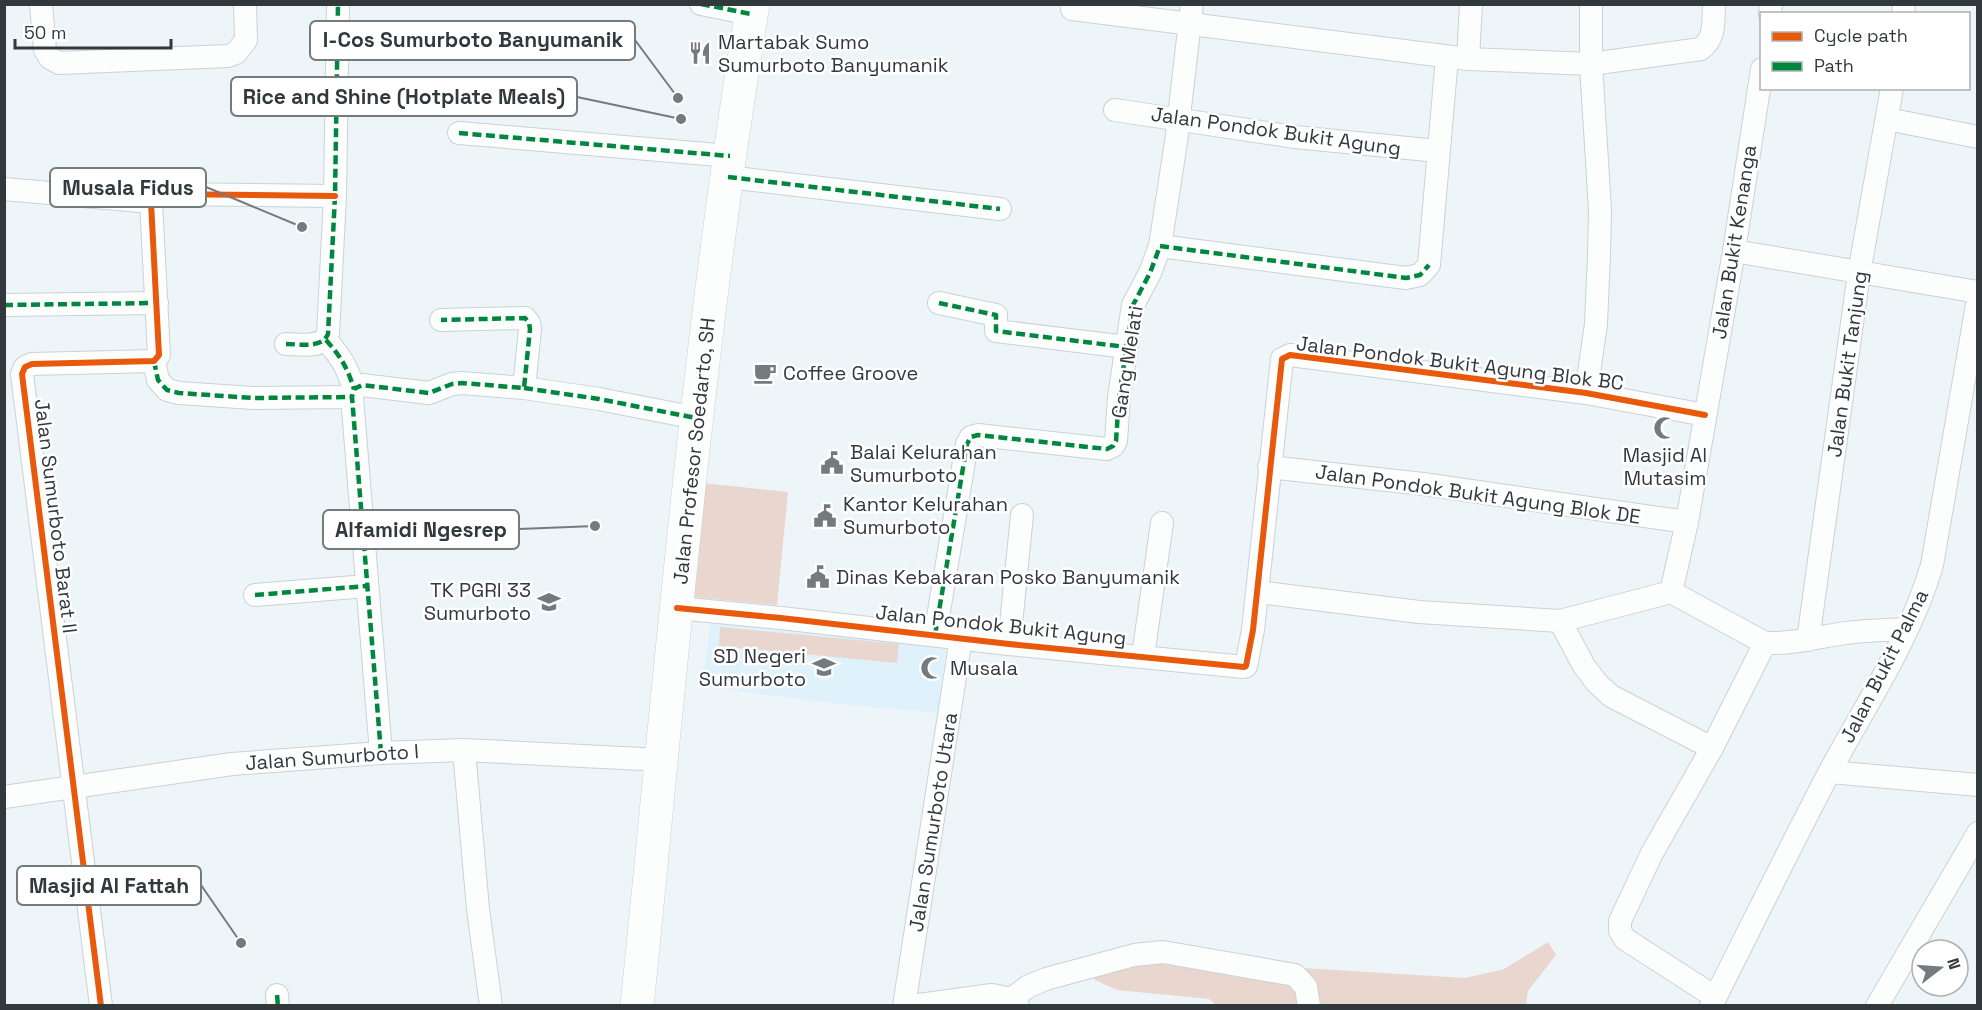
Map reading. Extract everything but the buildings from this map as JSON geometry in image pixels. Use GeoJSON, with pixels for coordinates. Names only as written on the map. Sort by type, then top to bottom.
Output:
{"type":"FeatureCollection","features":[{"type":"Feature","properties":{"kind":"main road","name":"Jalan Profesor Soedarto, SH"},"geometry":{"type":"LineString","coordinates":[[637,1005],[696,418],[752,9]]}},
{"type":"Feature","properties":{"kind":"street"},"geometry":{"type":"LineString","coordinates":[[41,4],[45,50],[50,58],[59,63],[228,56],[236,53],[246,40],[245,4]]}},
{"type":"Feature","properties":{"kind":"street"},"geometry":{"type":"LineString","coordinates":[[286,344],[320,343],[326,340],[328,334],[335,196],[338,4]]}},
{"type":"Feature","properties":{"kind":"street"},"geometry":{"type":"LineString","coordinates":[[701,4],[752,9]]}},
{"type":"Feature","properties":{"kind":"street"},"geometry":{"type":"LineString","coordinates":[[1160,246],[1406,278],[1420,275],[1429,265],[1438,151],[1457,58],[1471,4]]}},
{"type":"Feature","properties":{"kind":"street"},"geometry":{"type":"LineString","coordinates":[[1586,393],[1596,324],[1599,255],[1598,179],[1591,64],[1591,4]]}},
{"type":"Feature","properties":{"kind":"street"},"geometry":{"type":"LineString","coordinates":[[1072,9],[1191,14],[1457,58],[1591,64],[1701,49],[1709,42],[1714,4]]}},
{"type":"Feature","properties":{"kind":"street","name":"Gang Melati"},"geometry":{"type":"LineString","coordinates":[[1113,446],[1116,441],[1119,397],[1132,305],[1150,273],[1160,246],[1191,14]]}},
{"type":"Feature","properties":{"kind":"street","name":"Jalan Bukit Kenanga"},"geometry":{"type":"LineString","coordinates":[[1705,415],[1734,251],[1760,76]]}},
{"type":"Feature","properties":{"kind":"street","name":"Jalan Bukit Tanjung"},"geometry":{"type":"LineString","coordinates":[[1808,640],[1859,273],[1892,90]]}},
{"type":"Feature","properties":{"kind":"street","name":"Jalan Pondok Bukit Agung"},"geometry":{"type":"LineString","coordinates":[[1115,110],[1295,137],[1438,151]]}},
{"type":"Feature","properties":{"kind":"street"},"geometry":{"type":"LineString","coordinates":[[1887,119],[1977,137]]}},
{"type":"Feature","properties":{"kind":"street"},"geometry":{"type":"LineString","coordinates":[[459,133],[729,167],[1000,209]]}},
{"type":"Feature","properties":{"kind":"street"},"geometry":{"type":"LineString","coordinates":[[4,189],[152,202]]}},
{"type":"Feature","properties":{"kind":"street"},"geometry":{"type":"LineString","coordinates":[[335,196],[163,192],[158,194],[152,202],[159,355],[154,361],[158,380],[167,390],[179,393],[253,398],[353,393],[362,385],[429,393],[452,384],[462,383],[524,388],[599,399],[696,418]]}},
{"type":"Feature","properties":{"kind":"street"},"geometry":{"type":"LineString","coordinates":[[1734,251],[1977,292]]}},
{"type":"Feature","properties":{"kind":"street","name":"Jalan Bukit Palma"},"geometry":{"type":"LineString","coordinates":[[1713,1001],[1830,772],[1907,629],[1922,596],[1932,565],[1977,299]]}},
{"type":"Feature","properties":{"kind":"street"},"geometry":{"type":"LineString","coordinates":[[4,305],[157,303]]}},
{"type":"Feature","properties":{"kind":"street"},"geometry":{"type":"LineString","coordinates":[[939,303],[996,315],[996,331],[1126,347]]}},
{"type":"Feature","properties":{"kind":"street"},"geometry":{"type":"LineString","coordinates":[[441,320],[525,318],[530,329],[524,388]]}},
{"type":"Feature","properties":{"kind":"street"},"geometry":{"type":"LineString","coordinates":[[326,340],[347,368],[353,393],[381,753]]}},
{"type":"Feature","properties":{"kind":"street","name":"Jalan Pondok Bukit Agung Blok BC"},"geometry":{"type":"LineString","coordinates":[[1269,467],[1282,358],[1290,355],[1586,393],[1705,415]]}},
{"type":"Feature","properties":{"kind":"street","name":"Jalan Sumurboto Barat II"},"geometry":{"type":"LineString","coordinates":[[73,787],[22,374],[25,367],[32,364],[154,361]]}},
{"type":"Feature","properties":{"kind":"street"},"geometry":{"type":"LineString","coordinates":[[1671,592],[1687,522],[1705,415]]}},
{"type":"Feature","properties":{"kind":"street","name":"Jalan Pondok Bukit Agung"},"geometry":{"type":"LineString","coordinates":[[935,635],[967,444],[971,437],[978,435],[1107,449],[1113,446]]}},
{"type":"Feature","properties":{"kind":"street"},"geometry":{"type":"LineString","coordinates":[[1269,467],[1258,592],[1419,612],[1560,621],[1671,592],[1765,643],[1781,644],[1846,633],[1907,629]]}},
{"type":"Feature","properties":{"kind":"street","name":"Jalan Pondok Bukit Agung Blok DE"},"geometry":{"type":"LineString","coordinates":[[1269,467],[1423,484],[1687,522]]}},
{"type":"Feature","properties":{"kind":"street"},"geometry":{"type":"LineString","coordinates":[[1009,644],[1023,515]]}},
{"type":"Feature","properties":{"kind":"street"},"geometry":{"type":"LineString","coordinates":[[1143,656],[1162,523]]}},
{"type":"Feature","properties":{"kind":"street"},"geometry":{"type":"LineString","coordinates":[[255,595],[367,586]]}},
{"type":"Feature","properties":{"kind":"street","name":"Jalan Pondok Bukit Agung"},"geometry":{"type":"LineString","coordinates":[[677,609],[1246,666],[1258,592]]}},
{"type":"Feature","properties":{"kind":"street"},"geometry":{"type":"LineString","coordinates":[[1560,621],[1584,666],[1611,696],[1712,748]]}},
{"type":"Feature","properties":{"kind":"street","name":"Jalan Sumurboto Utara"},"geometry":{"type":"LineString","coordinates":[[904,1005],[961,638]]}},
{"type":"Feature","properties":{"kind":"street"},"geometry":{"type":"LineString","coordinates":[[1713,1001],[1625,939],[1620,931],[1620,921],[1652,853],[1712,748],[1765,643]]}},
{"type":"Feature","properties":{"kind":"street"},"geometry":{"type":"LineString","coordinates":[[465,750],[478,909],[491,1005]]}},
{"type":"Feature","properties":{"kind":"street","name":"Jalan Sumurboto I"},"geometry":{"type":"LineString","coordinates":[[4,797],[232,764],[381,753],[465,750],[662,760]]}},
{"type":"Feature","properties":{"kind":"street"},"geometry":{"type":"LineString","coordinates":[[1830,772],[1977,785]]}},
{"type":"Feature","properties":{"kind":"street"},"geometry":{"type":"LineString","coordinates":[[73,787],[101,1005]]}},
{"type":"Feature","properties":{"kind":"street"},"geometry":{"type":"LineString","coordinates":[[1877,1005],[1977,833]]}},
{"type":"Feature","properties":{"kind":"street"},"geometry":{"type":"LineString","coordinates":[[912,1005],[992,995],[1015,1002],[1029,987],[1046,979],[1134,955],[1163,952],[1295,975],[1306,987],[1309,1005]]}},
{"type":"Feature","properties":{"kind":"shaded area"},"geometry":{"type":"Polygon","coordinates":[[[703,483],[788,492],[777,605],[692,597],[703,483]]]}},
{"type":"Feature","properties":{"kind":"shaded area","name":"SD Negeri Sumurboto"},"geometry":{"type":"Polygon","coordinates":[[[711,620],[946,647],[938,713],[830,703],[702,686],[711,620]]]}},
{"type":"Feature","properties":{"kind":"shaded area"},"geometry":{"type":"Polygon","coordinates":[[[720,627],[899,644],[897,663],[719,646],[720,627]]]}},
{"type":"Feature","properties":{"kind":"shaded area"},"geometry":{"type":"Polygon","coordinates":[[[1548,942],[1556,955],[1528,991],[1526,1006],[1216,1005],[1209,999],[1117,990],[1095,980],[1087,963],[1205,962],[1465,978],[1504,969],[1548,942]]]}},
{"type":"Feature","properties":{"kind":"marked path"},"geometry":{"type":"LineString","coordinates":[[286,344],[316,344],[325,339],[328,334],[335,196],[338,4]]}},
{"type":"Feature","properties":{"kind":"marked path"},"geometry":{"type":"LineString","coordinates":[[701,4],[751,14]]}},
{"type":"Feature","properties":{"kind":"marked path"},"geometry":{"type":"LineString","coordinates":[[459,133],[730,156]]}},
{"type":"Feature","properties":{"kind":"marked path"},"geometry":{"type":"LineString","coordinates":[[728,177],[1000,209]]}},
{"type":"Feature","properties":{"kind":"marked path"},"geometry":{"type":"LineString","coordinates":[[935,635],[967,444],[971,437],[978,435],[1107,449],[1113,446],[1116,441],[1119,397],[1133,305],[1150,273],[1160,246],[1406,278],[1420,275],[1429,265]]}},
{"type":"Feature","properties":{"kind":"marked path"},"geometry":{"type":"LineString","coordinates":[[4,305],[157,303]]}},
{"type":"Feature","properties":{"kind":"marked path"},"geometry":{"type":"LineString","coordinates":[[939,303],[996,315],[996,331],[1126,347]]}},
{"type":"Feature","properties":{"kind":"marked path"},"geometry":{"type":"LineString","coordinates":[[381,753],[352,397],[354,389],[362,385],[429,393],[452,384],[462,383],[524,388],[530,329],[525,318],[441,320]]}},
{"type":"Feature","properties":{"kind":"marked path"},"geometry":{"type":"LineString","coordinates":[[326,340],[343,363],[354,389]]}},
{"type":"Feature","properties":{"kind":"marked path"},"geometry":{"type":"LineString","coordinates":[[154,361],[158,380],[167,390],[179,393],[253,398],[352,397]]}},
{"type":"Feature","properties":{"kind":"marked path"},"geometry":{"type":"LineString","coordinates":[[524,388],[599,399],[696,418]]}},
{"type":"Feature","properties":{"kind":"marked path"},"geometry":{"type":"LineString","coordinates":[[255,595],[367,586]]}},
{"type":"Feature","properties":{"kind":"marked path"},"geometry":{"type":"LineString","coordinates":[[277,995],[278,1006]]}},
{"type":"Feature","properties":{"kind":"cycle path"},"geometry":{"type":"LineString","coordinates":[[101,1006],[22,374],[25,367],[32,364],[154,361],[159,355],[151,202],[158,194],[335,196]]}},
{"type":"Feature","properties":{"kind":"cycle path"},"geometry":{"type":"LineString","coordinates":[[677,608],[1244,667],[1253,630],[1282,359],[1290,355],[1586,393],[1705,415]]}},
{"type":"Feature","properties":{"kind":"place","name":"Martabak Sumo Sumurboto Banyumanik"},"geometry":{"type":"Point","coordinates":[700,53]}},
{"type":"Feature","properties":{"kind":"place","name":"I-Cos Sumurboto Banyumanik"},"geometry":{"type":"Point","coordinates":[678,98]}},
{"type":"Feature","properties":{"kind":"place","name":"Rice and Shine (Hotplate Meals)"},"geometry":{"type":"Point","coordinates":[681,119]}},
{"type":"Feature","properties":{"kind":"place","name":"Musala Fidus"},"geometry":{"type":"Point","coordinates":[302,227]}},
{"type":"Feature","properties":{"kind":"place","name":"Coffee Groove"},"geometry":{"type":"Point","coordinates":[765,373]}},
{"type":"Feature","properties":{"kind":"place","name":"Masjid Al Mutasim"},"geometry":{"type":"Point","coordinates":[1665,428]}},
{"type":"Feature","properties":{"kind":"place","name":"Balai Kelurahan Sumurboto"},"geometry":{"type":"Point","coordinates":[832,463]}},
{"type":"Feature","properties":{"kind":"place","name":"Kantor Kelurahan Sumurboto"},"geometry":{"type":"Point","coordinates":[825,516]}},
{"type":"Feature","properties":{"kind":"place","name":"Alfamidi Ngesrep"},"geometry":{"type":"Point","coordinates":[595,526]}},
{"type":"Feature","properties":{"kind":"place","name":"Dinas Kebakaran Posko Banyumanik"},"geometry":{"type":"Point","coordinates":[818,577]}},
{"type":"Feature","properties":{"kind":"place","name":"TK PGRI 33 Sumurboto"},"geometry":{"type":"Point","coordinates":[549,602]}},
{"type":"Feature","properties":{"kind":"place","name":"SD Negeri Sumurboto"},"geometry":{"type":"Point","coordinates":[824,667]}},
{"type":"Feature","properties":{"kind":"place","name":"Musala"},"geometry":{"type":"Point","coordinates":[932,668]}},
{"type":"Feature","properties":{"kind":"place","name":"Masjid Al Fattah"},"geometry":{"type":"Point","coordinates":[241,943]}}]}
